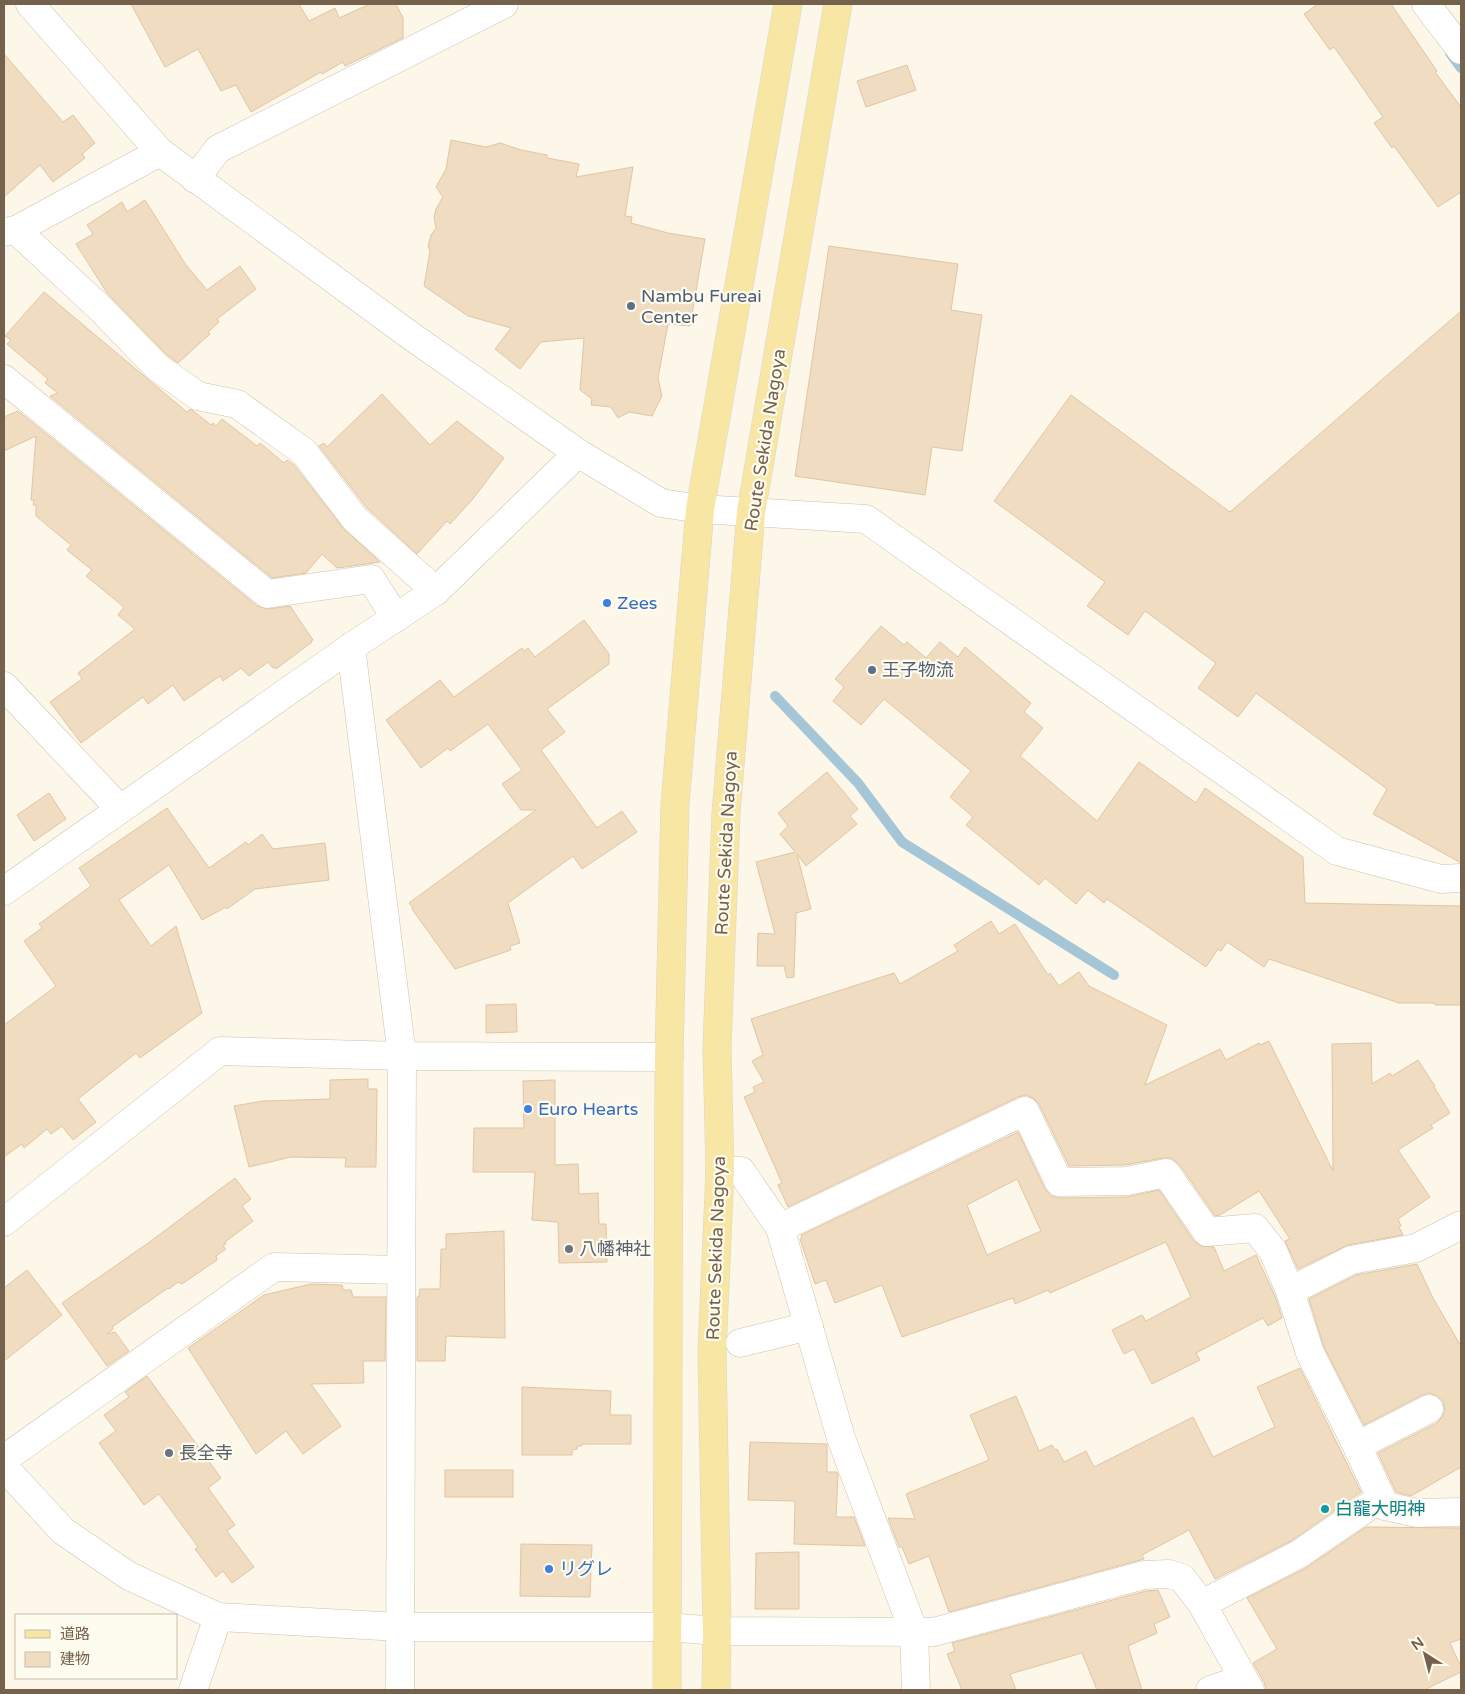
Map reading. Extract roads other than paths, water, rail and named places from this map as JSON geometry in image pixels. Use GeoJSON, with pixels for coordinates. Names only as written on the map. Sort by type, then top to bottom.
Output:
{"type":"FeatureCollection","features":[{"type":"Feature","properties":{"kind":"main road"},"geometry":{"type":"LineString","coordinates":[[667,1690],[669,1057],[675,804],[700,509],[788,4]]}},
{"type":"Feature","properties":{"kind":"main road","name":"Route Sekida Nagoya"},"geometry":{"type":"LineString","coordinates":[[716,1690],[717,1631],[712,1351],[720,1172],[717,1048],[726,812],[751,512],[838,4]]}},
{"type":"Feature","properties":{"kind":"street"},"geometry":{"type":"LineString","coordinates":[[30,4],[160,152],[411,336],[578,453],[661,503],[700,509],[866,518],[1337,851],[1441,879],[1461,878]]}},
{"type":"Feature","properties":{"kind":"street"},"geometry":{"type":"LineString","coordinates":[[196,179],[218,149],[504,4]]}},
{"type":"Feature","properties":{"kind":"street"},"geometry":{"type":"LineString","coordinates":[[1426,4],[1461,50]]}},
{"type":"Feature","properties":{"kind":"street"},"geometry":{"type":"LineString","coordinates":[[160,152],[10,231],[101,309],[157,367],[198,396],[236,404],[304,452],[355,519],[436,591]]}},
{"type":"Feature","properties":{"kind":"street"},"geometry":{"type":"LineString","coordinates":[[4,380],[267,594],[371,579],[396,618]]}},
{"type":"Feature","properties":{"kind":"street"},"geometry":{"type":"LineString","coordinates":[[4,891],[351,647],[436,591],[578,453]]}},
{"type":"Feature","properties":{"kind":"street"},"geometry":{"type":"LineString","coordinates":[[351,647],[402,1056],[400,1690]]}},
{"type":"Feature","properties":{"kind":"street"},"geometry":{"type":"LineString","coordinates":[[4,686],[120,809]]}},
{"type":"Feature","properties":{"kind":"street"},"geometry":{"type":"LineString","coordinates":[[4,1222],[220,1051],[402,1056],[669,1057]]}},
{"type":"Feature","properties":{"kind":"street"},"geometry":{"type":"LineString","coordinates":[[780,1228],[1025,1111],[1059,1182],[1127,1181],[1166,1173],[1207,1232],[1255,1228],[1273,1251],[1290,1291],[1310,1353],[1385,1506],[1417,1513],[1461,1512]]}},
{"type":"Feature","properties":{"kind":"street"},"geometry":{"type":"LineString","coordinates":[[720,1172],[741,1171],[780,1228],[842,1438],[914,1632],[916,1690]]}},
{"type":"Feature","properties":{"kind":"street"},"geometry":{"type":"LineString","coordinates":[[1290,1291],[1351,1260],[1416,1248],[1461,1224]]}},
{"type":"Feature","properties":{"kind":"street"},"geometry":{"type":"LineString","coordinates":[[4,1459],[274,1267],[401,1270]]}},
{"type":"Feature","properties":{"kind":"street"},"geometry":{"type":"LineString","coordinates":[[740,1343],[809,1326]]}},
{"type":"Feature","properties":{"kind":"street"},"geometry":{"type":"LineString","coordinates":[[1357,1446],[1429,1409]]}},
{"type":"Feature","properties":{"kind":"street"},"geometry":{"type":"LineString","coordinates":[[4,1467],[63,1531],[129,1576],[218,1617],[400,1627],[668,1627],[717,1631],[934,1632],[1144,1575],[1168,1574],[1182,1578],[1202,1604],[1247,1684],[1210,1690]]}},
{"type":"Feature","properties":{"kind":"street"},"geometry":{"type":"LineString","coordinates":[[1202,1604],[1299,1554],[1381,1498]]}},
{"type":"Feature","properties":{"kind":"street"},"geometry":{"type":"LineString","coordinates":[[193,1690],[218,1617]]}},
{"type":"Feature","properties":{"kind":"waterway"},"geometry":{"type":"LineString","coordinates":[[1450,53],[1461,68]]}},
{"type":"Feature","properties":{"kind":"waterway"},"geometry":{"type":"LineString","coordinates":[[775,696],[858,783],[902,842],[1114,975]]}},
{"type":"Feature","properties":{"kind":"place","name":"Nambu Fureai Center"},"geometry":{"type":"Point","coordinates":[631,306]}},
{"type":"Feature","properties":{"kind":"place","name":"Zees"},"geometry":{"type":"Point","coordinates":[607,603]}},
{"type":"Feature","properties":{"kind":"place","name":"王子物流"},"geometry":{"type":"Point","coordinates":[872,670]}},
{"type":"Feature","properties":{"kind":"place","name":"Euro Hearts"},"geometry":{"type":"Point","coordinates":[528,1109]}},
{"type":"Feature","properties":{"kind":"place","name":"八幡神社"},"geometry":{"type":"Point","coordinates":[569,1249]}},
{"type":"Feature","properties":{"kind":"place","name":"長全寺"},"geometry":{"type":"Point","coordinates":[169,1453]}},
{"type":"Feature","properties":{"kind":"place","name":"白龍大明神"},"geometry":{"type":"Point","coordinates":[1325,1509]}},
{"type":"Feature","properties":{"kind":"place","name":"リグレ"},"geometry":{"type":"Point","coordinates":[549,1569]}}]}
